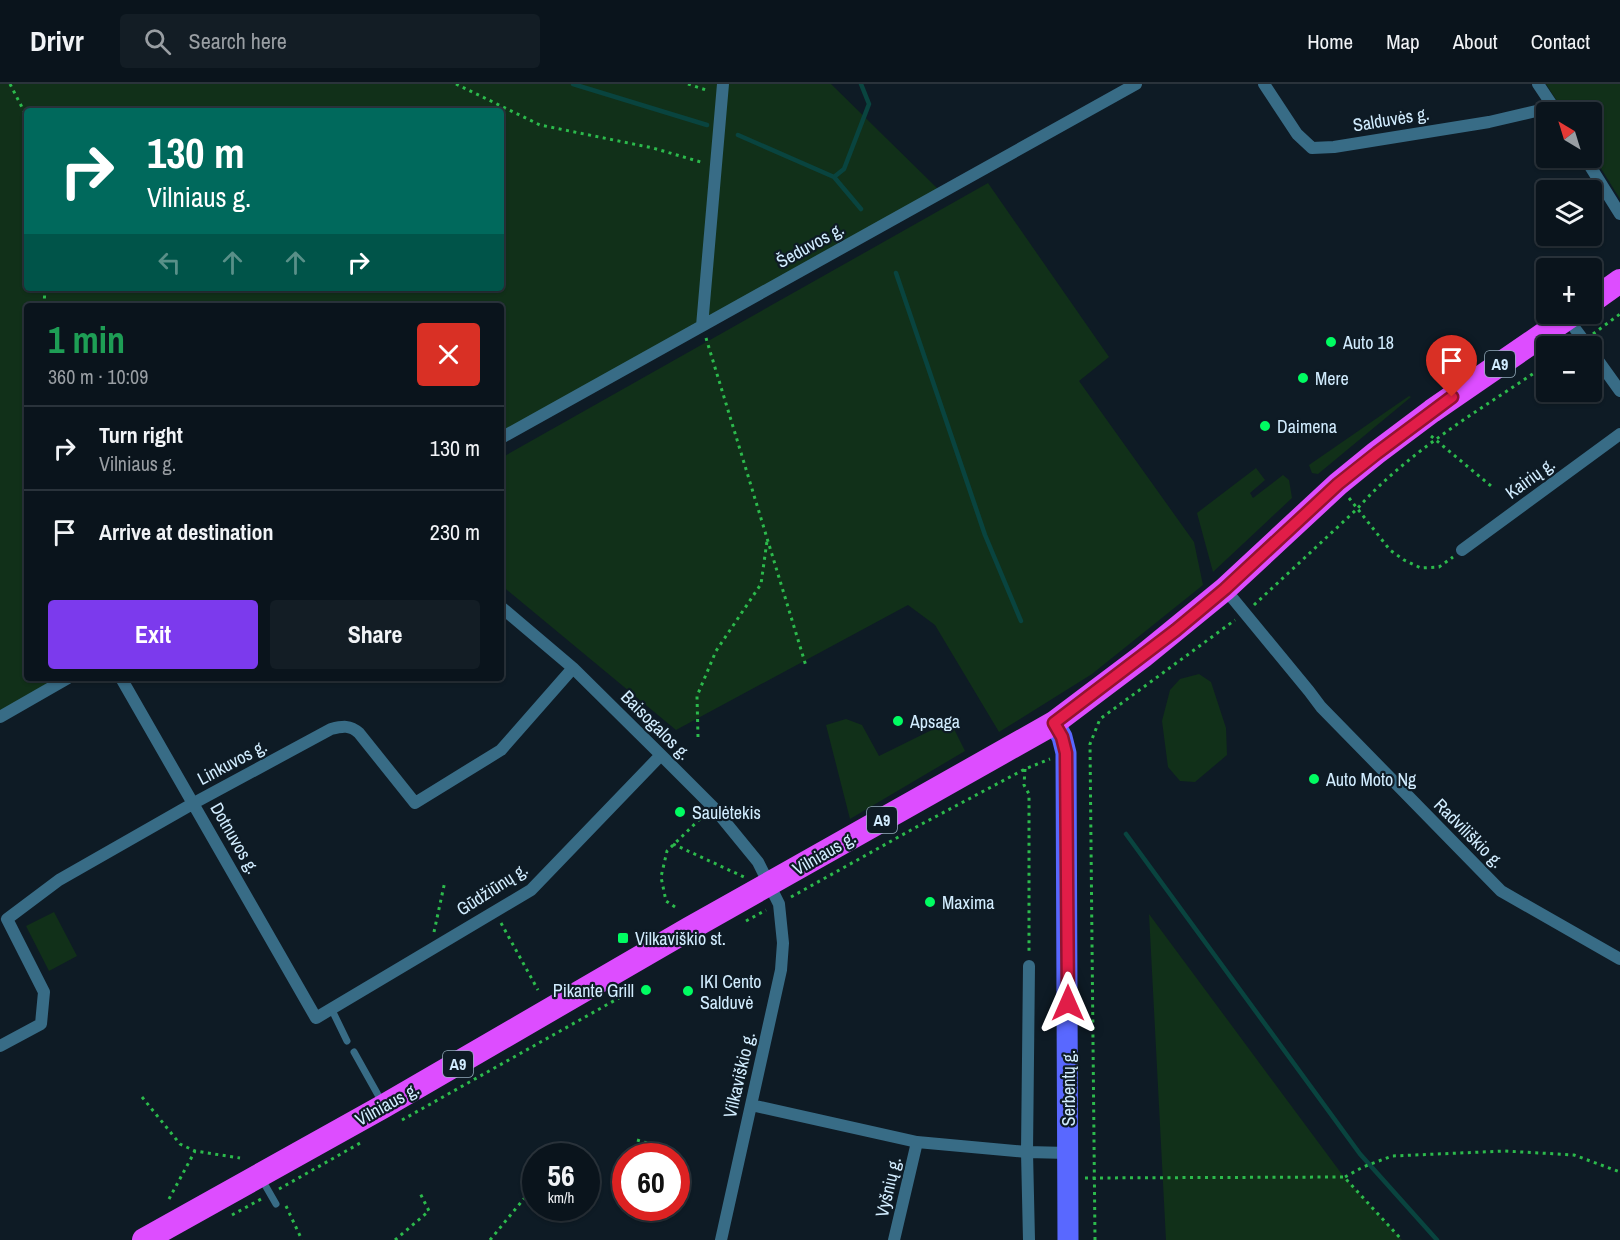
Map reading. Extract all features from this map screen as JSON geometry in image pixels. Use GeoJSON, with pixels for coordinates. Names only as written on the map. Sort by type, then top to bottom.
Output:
{"type":"FeatureCollection","features":[{"type":"Feature","properties":{"kind":"highway"},"geometry":{"type":"LineString","coordinates":[[1602,294],[1620,281]]}},
{"type":"Feature","properties":{"kind":"highway","name":"Vilniaus g."},"geometry":{"type":"LineString","coordinates":[[144,1240],[265,1185],[392,1114],[774,894],[1054,723],[1143,656],[1225,589],[1338,484],[1417,422],[1558,324]]}},
{"type":"Feature","properties":{"kind":"main road","name":"Serbentų g."},"geometry":{"type":"LineString","coordinates":[[1054,723],[1062,737],[1066,753],[1068,1240]]}},
{"type":"Feature","properties":{"kind":"street","name":"Šeduvos g."},"geometry":{"type":"LineString","coordinates":[[504,436],[1136,84]]}},
{"type":"Feature","properties":{"kind":"street","name":"Salduvės g."},"geometry":{"type":"LineString","coordinates":[[1264,84],[1298,134],[1312,148],[1334,147],[1536,113]]}},
{"type":"Feature","properties":{"kind":"street"},"geometry":{"type":"LineString","coordinates":[[1538,84],[1550,102]]}},
{"type":"Feature","properties":{"kind":"street"},"geometry":{"type":"LineString","coordinates":[[702,326],[722,90]]}},
{"type":"Feature","properties":{"kind":"street"},"geometry":{"type":"LineString","coordinates":[[1591,168],[1620,214]]}},
{"type":"Feature","properties":{"kind":"street"},"geometry":{"type":"LineString","coordinates":[[1602,366],[1620,391]]}},
{"type":"Feature","properties":{"kind":"street","name":"Kairių g."},"geometry":{"type":"LineString","coordinates":[[1462,550],[1620,434]]}},
{"type":"Feature","properties":{"kind":"street","name":"Radviliškio g."},"geometry":{"type":"LineString","coordinates":[[1225,589],[1321,707],[1501,891],[1620,959]]}},
{"type":"Feature","properties":{"kind":"street","name":"Baisogalos g."},"geometry":{"type":"LineString","coordinates":[[504,610],[573,668],[712,807],[758,862],[774,894]]}},
{"type":"Feature","properties":{"kind":"street","name":"Linkuvos g."},"geometry":{"type":"LineString","coordinates":[[0,1046],[41,1024],[44,992],[7,919],[59,880],[194,803],[331,729],[341,726],[352,727],[359,733],[415,803],[501,750],[573,668]]}},
{"type":"Feature","properties":{"kind":"street"},"geometry":{"type":"LineString","coordinates":[[0,717],[63,681]]}},
{"type":"Feature","properties":{"kind":"street","name":"Dotnuvos g."},"geometry":{"type":"LineString","coordinates":[[123,681],[316,1018]]}},
{"type":"Feature","properties":{"kind":"street","name":"Gūdžiūnų g."},"geometry":{"type":"LineString","coordinates":[[316,1018],[531,890],[661,755]]}},
{"type":"Feature","properties":{"kind":"street","name":"Vilkaviškio g."},"geometry":{"type":"LineString","coordinates":[[721,1240],[781,970],[783,943],[774,894]]}},
{"type":"Feature","properties":{"kind":"street"},"geometry":{"type":"LineString","coordinates":[[1029,966],[1027,1152],[1029,1240]]}},
{"type":"Feature","properties":{"kind":"street"},"geometry":{"type":"LineString","coordinates":[[751,1105],[917,1142],[1027,1152],[1068,1153]]}},
{"type":"Feature","properties":{"kind":"street","name":"Vyšnių g."},"geometry":{"type":"LineString","coordinates":[[894,1240],[917,1142]]}},
{"type":"Feature","properties":{"kind":"lane"},"geometry":{"type":"LineString","coordinates":[[331,1008],[347,1041]]}},
{"type":"Feature","properties":{"kind":"lane"},"geometry":{"type":"LineString","coordinates":[[354,1052],[392,1114]]}},
{"type":"Feature","properties":{"kind":"lane"},"geometry":{"type":"LineString","coordinates":[[265,1185],[276,1204]]}},
{"type":"Feature","properties":{"kind":"path"},"geometry":{"type":"LineString","coordinates":[[10,84],[24,111]]}},
{"type":"Feature","properties":{"kind":"path"},"geometry":{"type":"LineString","coordinates":[[456,84],[540,125],[653,148],[715,165]]}},
{"type":"Feature","properties":{"kind":"path"},"geometry":{"type":"LineString","coordinates":[[688,84],[722,90]]}},
{"type":"Feature","properties":{"kind":"path"},"geometry":{"type":"LineString","coordinates":[[1593,336],[1620,314]]}},
{"type":"Feature","properties":{"kind":"path"},"geometry":{"type":"LineString","coordinates":[[711,352],[806,666]]}},
{"type":"Feature","properties":{"kind":"path"},"geometry":{"type":"LineString","coordinates":[[1095,1240],[1090,744],[1100,719],[1244,614],[1371,493],[1435,441],[1536,372]]}},
{"type":"Feature","properties":{"kind":"path"},"geometry":{"type":"LineString","coordinates":[[1417,422],[1435,441],[1491,486]]}},
{"type":"Feature","properties":{"kind":"path"},"geometry":{"type":"LineString","coordinates":[[1338,484],[1389,550],[1421,568],[1439,567],[1462,550]]}},
{"type":"Feature","properties":{"kind":"path"},"geometry":{"type":"LineString","coordinates":[[698,737],[697,696],[716,651],[761,584],[768,540]]}},
{"type":"Feature","properties":{"kind":"path"},"geometry":{"type":"LineString","coordinates":[[739,925],[774,894],[920,825],[1025,769],[1090,744]]}},
{"type":"Feature","properties":{"kind":"path"},"geometry":{"type":"LineString","coordinates":[[1025,769],[1024,785],[1029,794],[1029,966]]}},
{"type":"Feature","properties":{"kind":"path"},"geometry":{"type":"LineString","coordinates":[[675,907],[666,901],[661,877],[667,851],[712,807]]}},
{"type":"Feature","properties":{"kind":"path"},"geometry":{"type":"LineString","coordinates":[[672,844],[774,894]]}},
{"type":"Feature","properties":{"kind":"path"},"geometry":{"type":"LineString","coordinates":[[430,949],[445,881]]}},
{"type":"Feature","properties":{"kind":"path"},"geometry":{"type":"LineString","coordinates":[[495,911],[538,990]]}},
{"type":"Feature","properties":{"kind":"path"},"geometry":{"type":"LineString","coordinates":[[392,1114],[626,994],[633,981]]}},
{"type":"Feature","properties":{"kind":"path"},"geometry":{"type":"LineString","coordinates":[[142,1097],[180,1144],[195,1151],[240,1158]]}},
{"type":"Feature","properties":{"kind":"path"},"geometry":{"type":"LineString","coordinates":[[228,1217],[265,1185],[371,1137]]}},
{"type":"Feature","properties":{"kind":"path"},"geometry":{"type":"LineString","coordinates":[[637,1140],[647,1143]]}},
{"type":"Feature","properties":{"kind":"path"},"geometry":{"type":"LineString","coordinates":[[169,1199],[195,1151]]}},
{"type":"Feature","properties":{"kind":"path"},"geometry":{"type":"LineString","coordinates":[[1068,1178],[1344,1178],[1363,1167],[1392,1156],[1505,1151],[1574,1155],[1620,1172]]}},
{"type":"Feature","properties":{"kind":"path"},"geometry":{"type":"LineString","coordinates":[[1344,1178],[1402,1240]]}},
{"type":"Feature","properties":{"kind":"path"},"geometry":{"type":"LineString","coordinates":[[395,1240],[429,1211],[419,1191]]}},
{"type":"Feature","properties":{"kind":"path"},"geometry":{"type":"LineString","coordinates":[[283,1200],[303,1240]]}},
{"type":"Feature","properties":{"kind":"path"},"geometry":{"type":"LineString","coordinates":[[490,1240],[522,1201]]}},
{"type":"Feature","properties":{"kind":"green space"},"geometry":{"type":"Polygon","coordinates":[[[0,84],[831,84],[941,192],[504,436],[504,303],[24,303],[24,681],[63,681],[0,717],[0,84]]]}},
{"type":"Feature","properties":{"kind":"green space"},"geometry":{"type":"Polygon","coordinates":[[[1546,84],[1620,84],[1620,199],[1601,168],[1602,102],[1558,102],[1546,84]]]}},
{"type":"Feature","properties":{"kind":"green space"},"geometry":{"type":"Polygon","coordinates":[[[988,183],[1109,357],[1079,381],[1194,542],[1203,585],[1092,674],[999,732],[935,625],[908,605],[676,730],[504,587],[504,456],[988,183]]]}},
{"type":"Feature","properties":{"kind":"green space"},"geometry":{"type":"Polygon","coordinates":[[[1409,396],[1411,397],[1318,474],[1312,473],[1309,465],[1409,396]]]}},
{"type":"Feature","properties":{"kind":"green space"},"geometry":{"type":"Polygon","coordinates":[[[1256,468],[1265,480],[1250,493],[1253,498],[1283,475],[1289,480],[1292,498],[1213,572],[1197,513],[1256,468]]]}},
{"type":"Feature","properties":{"kind":"green space"},"geometry":{"type":"Polygon","coordinates":[[[1199,674],[1211,682],[1226,728],[1227,755],[1195,782],[1180,781],[1168,767],[1162,721],[1170,690],[1180,679],[1199,674]]]}},
{"type":"Feature","properties":{"kind":"green space"},"geometry":{"type":"Polygon","coordinates":[[[846,719],[862,725],[879,756],[950,721],[965,751],[850,819],[826,725],[846,719]]]}},
{"type":"Feature","properties":{"kind":"green space"},"geometry":{"type":"Polygon","coordinates":[[[54,912],[77,956],[49,971],[26,926],[54,912]]]}},
{"type":"Feature","properties":{"kind":"green space"},"geometry":{"type":"Polygon","coordinates":[[[1149,914],[1344,1177],[1402,1240],[1166,1240],[1149,914]]]}},
{"type":"Feature","properties":{"kind":"waterway"},"geometry":{"type":"LineString","coordinates":[[573,84],[707,125]]}},
{"type":"Feature","properties":{"kind":"waterway"},"geometry":{"type":"LineString","coordinates":[[834,177],[844,169],[869,104],[861,84]]}},
{"type":"Feature","properties":{"kind":"waterway"},"geometry":{"type":"LineString","coordinates":[[738,135],[834,177],[861,209]]}},
{"type":"Feature","properties":{"kind":"waterway"},"geometry":{"type":"LineString","coordinates":[[896,273],[985,535],[1021,621]]}},
{"type":"Feature","properties":{"kind":"waterway"},"geometry":{"type":"LineString","coordinates":[[1126,834],[1360,1154],[1437,1240]]}},
{"type":"Feature","properties":{"kind":"place","name":"Auto 18"},"geometry":{"type":"Point","coordinates":[1331,342]}},
{"type":"Feature","properties":{"kind":"place","name":"Mere"},"geometry":{"type":"Point","coordinates":[1303,378]}},
{"type":"Feature","properties":{"kind":"place","name":"Daimena"},"geometry":{"type":"Point","coordinates":[1265,426]}},
{"type":"Feature","properties":{"kind":"place","name":"Apsaga"},"geometry":{"type":"Point","coordinates":[898,721]}},
{"type":"Feature","properties":{"kind":"place","name":"Auto Moto Ng"},"geometry":{"type":"Point","coordinates":[1314,779]}},
{"type":"Feature","properties":{"kind":"place","name":"Saulėtekis"},"geometry":{"type":"Point","coordinates":[680,812]}},
{"type":"Feature","properties":{"kind":"place","name":"Maxima"},"geometry":{"type":"Point","coordinates":[930,902]}},
{"type":"Feature","properties":{"kind":"place","name":"Vilkaviškio st."},"geometry":{"type":"Point","coordinates":[623,938]}},
{"type":"Feature","properties":{"kind":"place","name":"Pikante Grill"},"geometry":{"type":"Point","coordinates":[646,990]}},
{"type":"Feature","properties":{"kind":"place","name":"IKI Cento Salduvė"},"geometry":{"type":"Point","coordinates":[688,991]}},
{"type":"Feature","properties":{"kind":"route"},"geometry":{"type":"LineString","coordinates":[[1068,1003],[1066,753],[1062,737],[1054,723],[1176,630],[1225,589],[1338,484],[1452,397]]}}]}
